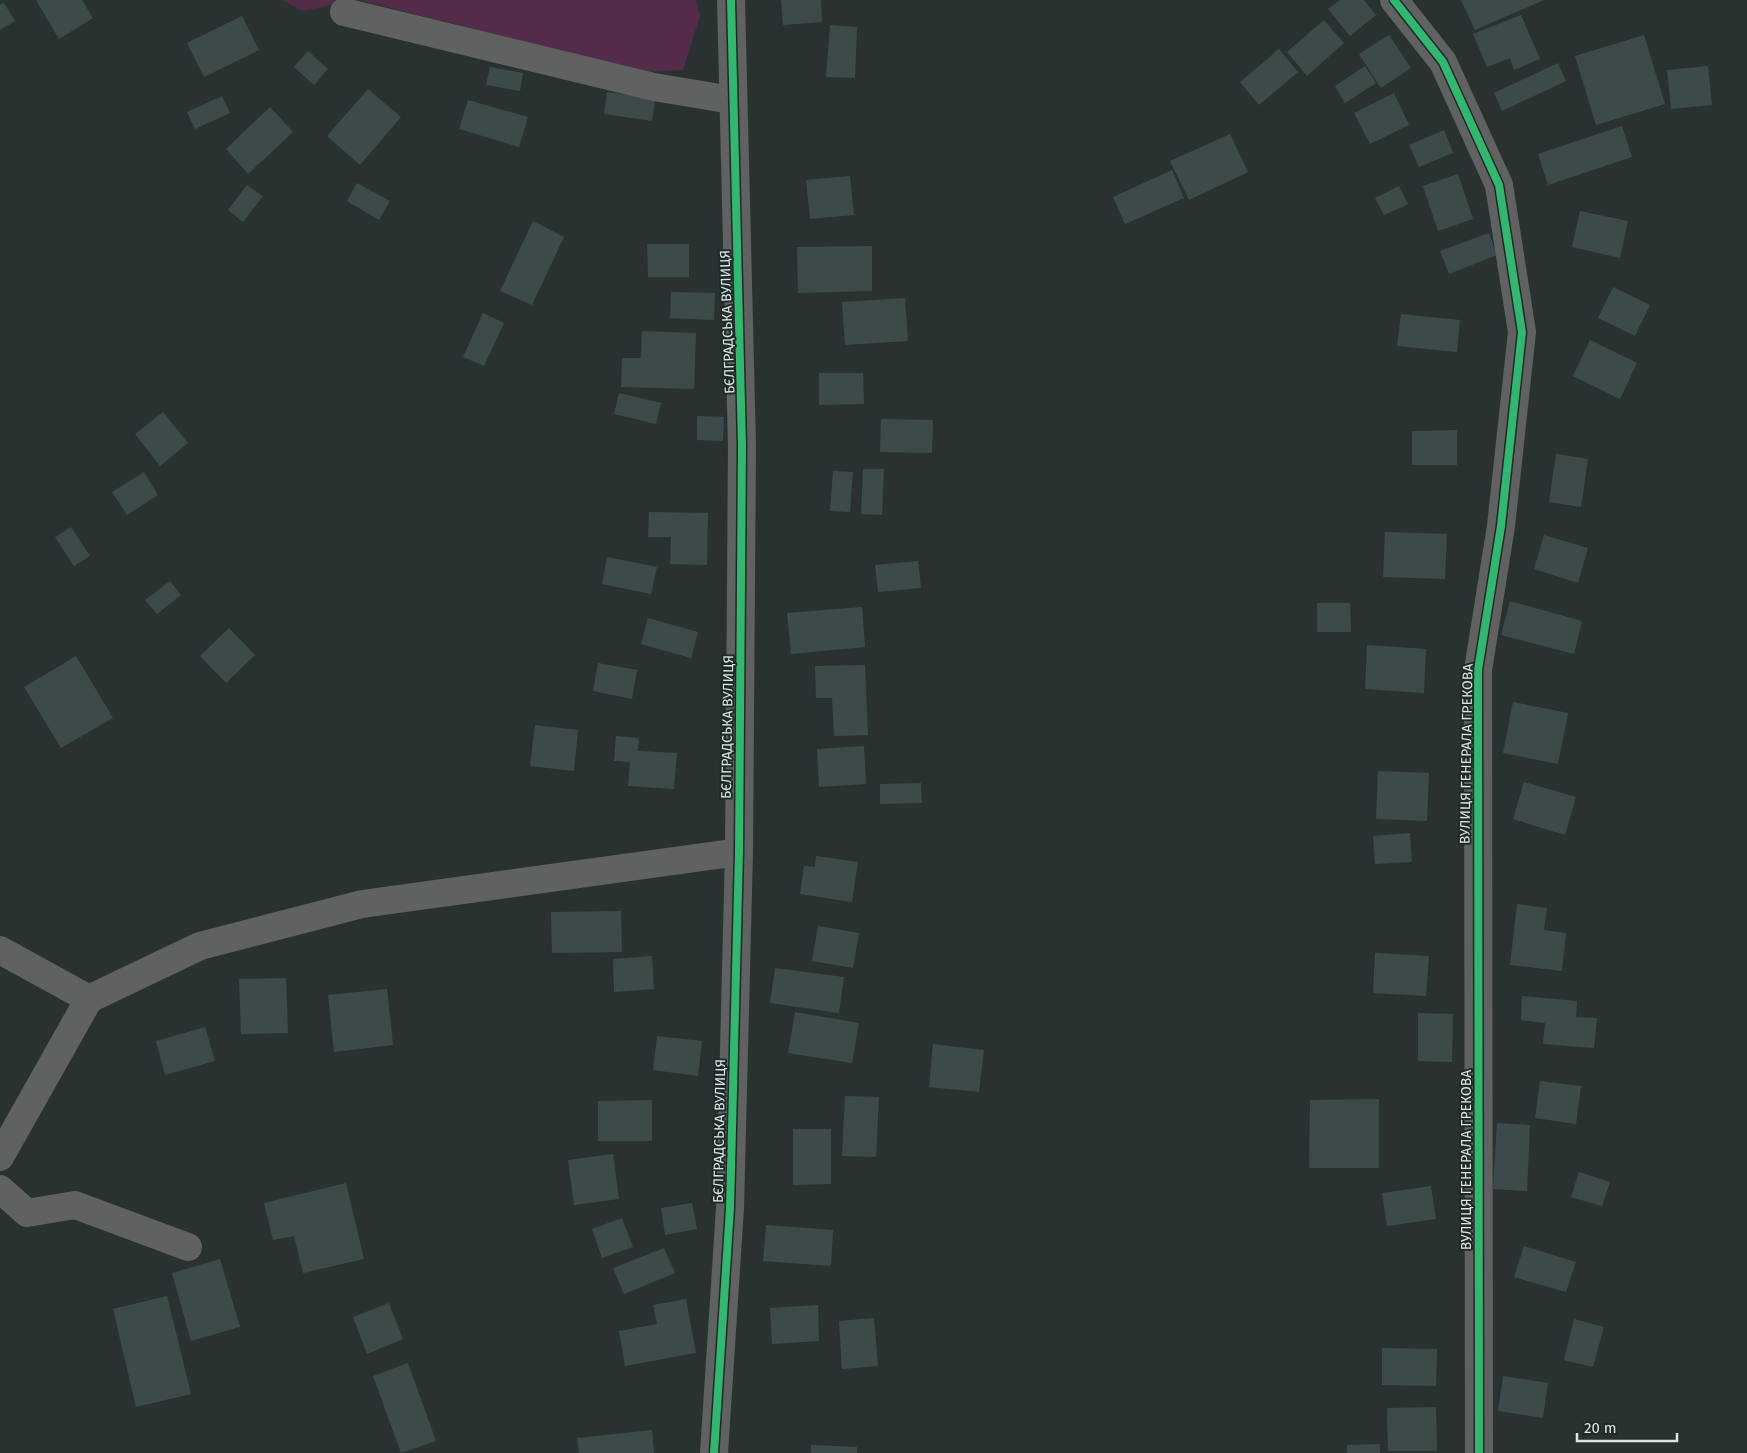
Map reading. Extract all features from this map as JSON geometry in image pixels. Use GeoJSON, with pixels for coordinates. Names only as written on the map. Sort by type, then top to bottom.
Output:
{"type":"FeatureCollection","features":[{"type":"Feature","properties":{"kind":"street","name":"БЄЛГРАДСЬКА ВУЛИЦЯ"},"geometry":{"type":"LineString","coordinates":[[714,1453],[730,1208],[739,852],[742,445],[731,0]]}},
{"type":"Feature","properties":{"kind":"street","name":"ВУЛИЦЯ ГЕНЕРАЛА ГРЕКОВА"},"geometry":{"type":"LineString","coordinates":[[1394,0],[1443,62],[1499,185],[1522,332],[1502,526],[1478,670],[1479,1453]]}},
{"type":"Feature","properties":{"kind":"street"},"geometry":{"type":"LineString","coordinates":[[344,12],[654,87],[732,100]]}},
{"type":"Feature","properties":{"kind":"street"},"geometry":{"type":"LineString","coordinates":[[0,1157],[89,1000],[200,946],[362,904],[739,852]]}},
{"type":"Feature","properties":{"kind":"street"},"geometry":{"type":"LineString","coordinates":[[0,950],[89,1000]]}},
{"type":"Feature","properties":{"kind":"street"},"geometry":{"type":"LineString","coordinates":[[0,1189],[27,1213],[75,1205],[188,1247]]}},
{"type":"Feature","properties":{"kind":"shaded area"},"geometry":{"type":"Polygon","coordinates":[[[282,0],[354,0],[303,11],[282,0]]]}},
{"type":"Feature","properties":{"kind":"shaded area"},"geometry":{"type":"Polygon","coordinates":[[[359,0],[696,0],[700,16],[683,70],[644,72],[359,0]]]}},
{"type":"Feature","properties":{"kind":"building"},"geometry":{"type":"Polygon","coordinates":[[[36,0],[82,0],[93,18],[59,39],[36,0]]]}},
{"type":"Feature","properties":{"kind":"building"},"geometry":{"type":"Polygon","coordinates":[[[781,0],[821,0],[822,22],[783,25],[781,0]]]}},
{"type":"Feature","properties":{"kind":"building"},"geometry":{"type":"Polygon","coordinates":[[[1340,0],[1364,0],[1376,15],[1350,36],[1328,9],[1340,0]]]}},
{"type":"Feature","properties":{"kind":"building"},"geometry":{"type":"Polygon","coordinates":[[[1461,0],[1544,0],[1475,30],[1461,0]]]}},
{"type":"Feature","properties":{"kind":"building"},"geometry":{"type":"Polygon","coordinates":[[[4,3],[15,21],[0,30],[0,5],[4,3]]]}},
{"type":"Feature","properties":{"kind":"building"},"geometry":{"type":"Polygon","coordinates":[[[1521,15],[1540,59],[1514,70],[1510,58],[1487,67],[1473,34],[1521,15]]]}},
{"type":"Feature","properties":{"kind":"building"},"geometry":{"type":"Polygon","coordinates":[[[242,16],[259,50],[204,77],[187,43],[242,16]]]}},
{"type":"Feature","properties":{"kind":"building"},"geometry":{"type":"Polygon","coordinates":[[[1324,20],[1344,43],[1307,76],[1287,52],[1324,20]]]}},
{"type":"Feature","properties":{"kind":"building"},"geometry":{"type":"Polygon","coordinates":[[[830,25],[857,27],[855,78],[826,77],[830,25]]]}},
{"type":"Feature","properties":{"kind":"building"},"geometry":{"type":"Polygon","coordinates":[[[1389,35],[1411,68],[1381,88],[1359,54],[1389,35]]]}},
{"type":"Feature","properties":{"kind":"building"},"geometry":{"type":"Polygon","coordinates":[[[1644,35],[1665,104],[1596,125],[1575,56],[1644,35]]]}},
{"type":"Feature","properties":{"kind":"building"},"geometry":{"type":"Polygon","coordinates":[[[1279,49],[1298,72],[1259,105],[1240,82],[1279,49]]]}},
{"type":"Feature","properties":{"kind":"building"},"geometry":{"type":"Polygon","coordinates":[[[308,51],[328,69],[314,85],[294,67],[308,51]]]}},
{"type":"Feature","properties":{"kind":"building"},"geometry":{"type":"Polygon","coordinates":[[[1558,63],[1566,81],[1502,111],[1494,93],[1558,63]]]}},
{"type":"Feature","properties":{"kind":"building"},"geometry":{"type":"Polygon","coordinates":[[[1365,66],[1376,83],[1345,103],[1335,86],[1365,66]]]}},
{"type":"Feature","properties":{"kind":"building"},"geometry":{"type":"Polygon","coordinates":[[[1708,66],[1712,105],[1671,109],[1667,70],[1708,66]]]}},
{"type":"Feature","properties":{"kind":"building"},"geometry":{"type":"Polygon","coordinates":[[[490,67],[523,73],[520,91],[486,85],[490,67]]]}},
{"type":"Feature","properties":{"kind":"building"},"geometry":{"type":"Polygon","coordinates":[[[368,89],[401,117],[360,165],[327,136],[368,89]]]}},
{"type":"Feature","properties":{"kind":"building"},"geometry":{"type":"Polygon","coordinates":[[[607,92],[655,99],[652,121],[604,114],[607,92]]]}},
{"type":"Feature","properties":{"kind":"building"},"geometry":{"type":"Polygon","coordinates":[[[1394,93],[1409,125],[1370,144],[1354,113],[1394,93]]]}},
{"type":"Feature","properties":{"kind":"building"},"geometry":{"type":"Polygon","coordinates":[[[222,96],[230,113],[195,129],[187,112],[222,96]]]}},
{"type":"Feature","properties":{"kind":"building"},"geometry":{"type":"Polygon","coordinates":[[[468,100],[528,117],[519,147],[459,129],[468,100]]]}},
{"type":"Feature","properties":{"kind":"building"},"geometry":{"type":"Polygon","coordinates":[[[270,107],[293,132],[248,174],[226,149],[270,107]]]}},
{"type":"Feature","properties":{"kind":"building"},"geometry":{"type":"Polygon","coordinates":[[[1622,126],[1632,157],[1548,185],[1538,154],[1622,126]]]}},
{"type":"Feature","properties":{"kind":"building"},"geometry":{"type":"Polygon","coordinates":[[[1444,130],[1453,153],[1419,167],[1409,145],[1444,130]]]}},
{"type":"Feature","properties":{"kind":"building"},"geometry":{"type":"Polygon","coordinates":[[[1230,134],[1248,172],[1189,200],[1170,161],[1230,134]]]}},
{"type":"Feature","properties":{"kind":"building"},"geometry":{"type":"Polygon","coordinates":[[[1172,170],[1184,198],[1125,224],[1113,197],[1172,170]]]}},
{"type":"Feature","properties":{"kind":"building"},"geometry":{"type":"Polygon","coordinates":[[[1458,174],[1473,219],[1438,231],[1423,186],[1458,174]]]}},
{"type":"Feature","properties":{"kind":"building"},"geometry":{"type":"Polygon","coordinates":[[[850,176],[854,215],[810,219],[806,180],[850,176]]]}},
{"type":"Feature","properties":{"kind":"building"},"geometry":{"type":"Polygon","coordinates":[[[357,183],[390,201],[379,220],[347,201],[357,183]]]}},
{"type":"Feature","properties":{"kind":"building"},"geometry":{"type":"Polygon","coordinates":[[[247,185],[263,196],[243,222],[228,210],[247,185]]]}},
{"type":"Feature","properties":{"kind":"building"},"geometry":{"type":"Polygon","coordinates":[[[1399,186],[1408,204],[1384,215],[1375,198],[1399,186]]]}},
{"type":"Feature","properties":{"kind":"building"},"geometry":{"type":"Polygon","coordinates":[[[1580,211],[1628,221],[1620,258],[1572,247],[1580,211]]]}},
{"type":"Feature","properties":{"kind":"building"},"geometry":{"type":"Polygon","coordinates":[[[533,221],[564,237],[532,305],[500,291],[533,221]]]}},
{"type":"Feature","properties":{"kind":"building"},"geometry":{"type":"Polygon","coordinates":[[[1489,233],[1497,255],[1449,274],[1440,251],[1489,233]]]}},
{"type":"Feature","properties":{"kind":"building"},"geometry":{"type":"Polygon","coordinates":[[[647,244],[689,244],[689,277],[648,277],[647,244]]]}},
{"type":"Feature","properties":{"kind":"building"},"geometry":{"type":"Polygon","coordinates":[[[872,246],[872,291],[798,293],[797,247],[872,246]]]}},
{"type":"Feature","properties":{"kind":"building"},"geometry":{"type":"Polygon","coordinates":[[[1613,287],[1650,305],[1635,336],[1598,318],[1613,287]]]}},
{"type":"Feature","properties":{"kind":"building"},"geometry":{"type":"Polygon","coordinates":[[[671,292],[715,293],[714,320],[670,318],[671,292]]]}},
{"type":"Feature","properties":{"kind":"building"},"geometry":{"type":"Polygon","coordinates":[[[905,298],[908,341],[845,345],[842,302],[905,298]]]}},
{"type":"Feature","properties":{"kind":"building"},"geometry":{"type":"Polygon","coordinates":[[[483,313],[504,323],[484,366],[463,357],[483,313]]]}},
{"type":"Feature","properties":{"kind":"building"},"geometry":{"type":"Polygon","coordinates":[[[1401,314],[1460,320],[1457,352],[1397,346],[1401,314]]]}},
{"type":"Feature","properties":{"kind":"building"},"geometry":{"type":"Polygon","coordinates":[[[642,331],[696,333],[694,389],[621,387],[622,358],[641,358],[642,331]]]}},
{"type":"Feature","properties":{"kind":"building"},"geometry":{"type":"Polygon","coordinates":[[[1590,340],[1637,363],[1620,399],[1573,376],[1590,340]]]}},
{"type":"Feature","properties":{"kind":"building"},"geometry":{"type":"Polygon","coordinates":[[[819,373],[863,373],[864,404],[819,405],[819,373]]]}},
{"type":"Feature","properties":{"kind":"building"},"geometry":{"type":"Polygon","coordinates":[[[619,393],[661,403],[656,424],[614,414],[619,393]]]}},
{"type":"Feature","properties":{"kind":"building"},"geometry":{"type":"Polygon","coordinates":[[[163,412],[188,443],[160,466],[135,434],[163,412]]]}},
{"type":"Feature","properties":{"kind":"building"},"geometry":{"type":"Polygon","coordinates":[[[697,416],[724,417],[723,441],[697,440],[697,416]]]}},
{"type":"Feature","properties":{"kind":"building"},"geometry":{"type":"Polygon","coordinates":[[[881,419],[933,420],[932,453],[880,452],[881,419]]]}},
{"type":"Feature","properties":{"kind":"building"},"geometry":{"type":"Polygon","coordinates":[[[1457,430],[1457,465],[1412,465],[1412,431],[1457,430]]]}},
{"type":"Feature","properties":{"kind":"building"},"geometry":{"type":"Polygon","coordinates":[[[1556,454],[1588,459],[1581,507],[1549,502],[1556,454]]]}},
{"type":"Feature","properties":{"kind":"building"},"geometry":{"type":"Polygon","coordinates":[[[863,469],[884,469],[882,515],[861,514],[863,469]]]}},
{"type":"Feature","properties":{"kind":"building"},"geometry":{"type":"Polygon","coordinates":[[[833,471],[853,472],[850,512],[830,511],[833,471]]]}},
{"type":"Feature","properties":{"kind":"building"},"geometry":{"type":"Polygon","coordinates":[[[144,472],[158,495],[127,515],[112,492],[144,472]]]}},
{"type":"Feature","properties":{"kind":"building"},"geometry":{"type":"Polygon","coordinates":[[[649,512],[708,513],[707,565],[670,564],[671,537],[648,537],[649,512]]]}},
{"type":"Feature","properties":{"kind":"building"},"geometry":{"type":"Polygon","coordinates":[[[71,527],[90,556],[74,566],[55,537],[71,527]]]}},
{"type":"Feature","properties":{"kind":"building"},"geometry":{"type":"Polygon","coordinates":[[[1385,532],[1447,534],[1445,579],[1383,577],[1385,532]]]}},
{"type":"Feature","properties":{"kind":"building"},"geometry":{"type":"Polygon","coordinates":[[[1544,535],[1588,548],[1578,583],[1534,569],[1544,535]]]}},
{"type":"Feature","properties":{"kind":"building"},"geometry":{"type":"Polygon","coordinates":[[[607,557],[657,567],[651,594],[602,584],[607,557]]]}},
{"type":"Feature","properties":{"kind":"building"},"geometry":{"type":"Polygon","coordinates":[[[918,561],[921,588],[878,592],[875,565],[918,561]]]}},
{"type":"Feature","properties":{"kind":"building"},"geometry":{"type":"Polygon","coordinates":[[[170,581],[181,595],[157,614],[145,600],[170,581]]]}},
{"type":"Feature","properties":{"kind":"building"},"geometry":{"type":"Polygon","coordinates":[[[1510,601],[1582,621],[1574,654],[1501,635],[1510,601]]]}},
{"type":"Feature","properties":{"kind":"building"},"geometry":{"type":"Polygon","coordinates":[[[1317,603],[1350,603],[1351,632],[1317,632],[1317,603]]]}},
{"type":"Feature","properties":{"kind":"building"},"geometry":{"type":"Polygon","coordinates":[[[862,607],[865,647],[791,654],[787,613],[862,607]]]}},
{"type":"Feature","properties":{"kind":"building"},"geometry":{"type":"Polygon","coordinates":[[[648,618],[698,632],[691,658],[641,644],[648,618]]]}},
{"type":"Feature","properties":{"kind":"building"},"geometry":{"type":"Polygon","coordinates":[[[229,628],[255,655],[226,683],[200,656],[229,628]]]}},
{"type":"Feature","properties":{"kind":"building"},"geometry":{"type":"Polygon","coordinates":[[[1367,645],[1426,649],[1424,693],[1365,689],[1367,645]]]}},
{"type":"Feature","properties":{"kind":"building"},"geometry":{"type":"Polygon","coordinates":[[[76,656],[113,718],[61,748],[24,687],[76,656]]]}},
{"type":"Feature","properties":{"kind":"building"},"geometry":{"type":"Polygon","coordinates":[[[598,663],[637,670],[632,699],[593,691],[598,663]]]}},
{"type":"Feature","properties":{"kind":"building"},"geometry":{"type":"Polygon","coordinates":[[[865,665],[868,735],[834,736],[832,698],[816,698],[815,666],[865,665]]]}},
{"type":"Feature","properties":{"kind":"building"},"geometry":{"type":"Polygon","coordinates":[[[1513,702],[1568,713],[1558,764],[1503,753],[1513,702]]]}},
{"type":"Feature","properties":{"kind":"building"},"geometry":{"type":"Polygon","coordinates":[[[535,725],[578,730],[574,771],[530,766],[535,725]]]}},
{"type":"Feature","properties":{"kind":"building"},"geometry":{"type":"Polygon","coordinates":[[[616,736],[639,738],[638,751],[677,753],[674,789],[628,786],[630,762],[614,761],[616,736]]]}},
{"type":"Feature","properties":{"kind":"building"},"geometry":{"type":"Polygon","coordinates":[[[864,746],[866,784],[819,787],[817,749],[864,746]]]}},
{"type":"Feature","properties":{"kind":"building"},"geometry":{"type":"Polygon","coordinates":[[[1378,771],[1429,773],[1427,821],[1376,819],[1378,771]]]}},
{"type":"Feature","properties":{"kind":"building"},"geometry":{"type":"Polygon","coordinates":[[[1524,782],[1576,797],[1565,835],[1513,819],[1524,782]]]}},
{"type":"Feature","properties":{"kind":"building"},"geometry":{"type":"Polygon","coordinates":[[[921,783],[922,803],[880,804],[880,784],[921,783]]]}},
{"type":"Feature","properties":{"kind":"building"},"geometry":{"type":"Polygon","coordinates":[[[1410,833],[1412,862],[1375,864],[1373,836],[1410,833]]]}},
{"type":"Feature","properties":{"kind":"building"},"geometry":{"type":"Polygon","coordinates":[[[816,856],[858,862],[852,902],[800,894],[804,866],[815,867],[816,856]]]}},
{"type":"Feature","properties":{"kind":"building"},"geometry":{"type":"Polygon","coordinates":[[[1517,904],[1547,908],[1544,930],[1566,933],[1562,971],[1510,965],[1517,904]]]}},
{"type":"Feature","properties":{"kind":"building"},"geometry":{"type":"Polygon","coordinates":[[[621,911],[622,952],[552,953],[551,912],[621,911]]]}},
{"type":"Feature","properties":{"kind":"building"},"geometry":{"type":"Polygon","coordinates":[[[818,926],[859,933],[853,968],[812,961],[818,926]]]}},
{"type":"Feature","properties":{"kind":"building"},"geometry":{"type":"Polygon","coordinates":[[[1375,953],[1429,956],[1426,996],[1373,993],[1375,953]]]}},
{"type":"Feature","properties":{"kind":"building"},"geometry":{"type":"Polygon","coordinates":[[[652,956],[654,989],[614,992],[613,959],[652,956]]]}},
{"type":"Feature","properties":{"kind":"building"},"geometry":{"type":"Polygon","coordinates":[[[775,968],[844,977],[839,1013],[770,1003],[775,968]]]}},
{"type":"Feature","properties":{"kind":"building"},"geometry":{"type":"Polygon","coordinates":[[[286,978],[288,1033],[241,1034],[239,979],[286,978]]]}},
{"type":"Feature","properties":{"kind":"building"},"geometry":{"type":"Polygon","coordinates":[[[387,989],[393,1045],[334,1052],[328,995],[387,989]]]}},
{"type":"Feature","properties":{"kind":"building"},"geometry":{"type":"Polygon","coordinates":[[[1522,996],[1577,1001],[1576,1017],[1597,1018],[1594,1048],[1543,1044],[1545,1023],[1521,1020],[1522,996]]]}},
{"type":"Feature","properties":{"kind":"building"},"geometry":{"type":"Polygon","coordinates":[[[795,1012],[859,1023],[852,1063],[788,1053],[795,1012]]]}},
{"type":"Feature","properties":{"kind":"building"},"geometry":{"type":"Polygon","coordinates":[[[1418,1013],[1453,1014],[1452,1062],[1418,1061],[1418,1013]]]}},
{"type":"Feature","properties":{"kind":"building"},"geometry":{"type":"Polygon","coordinates":[[[205,1027],[215,1061],[165,1075],[156,1041],[205,1027]]]}},
{"type":"Feature","properties":{"kind":"building"},"geometry":{"type":"Polygon","coordinates":[[[657,1036],[702,1041],[698,1076],[653,1070],[657,1036]]]}},
{"type":"Feature","properties":{"kind":"building"},"geometry":{"type":"Polygon","coordinates":[[[933,1044],[984,1050],[979,1092],[929,1087],[933,1044]]]}},
{"type":"Feature","properties":{"kind":"building"},"geometry":{"type":"Polygon","coordinates":[[[1540,1081],[1581,1086],[1576,1124],[1535,1118],[1540,1081]]]}},
{"type":"Feature","properties":{"kind":"building"},"geometry":{"type":"Polygon","coordinates":[[[845,1096],[879,1097],[876,1157],[842,1156],[845,1096]]]}},
{"type":"Feature","properties":{"kind":"building"},"geometry":{"type":"Polygon","coordinates":[[[1379,1099],[1379,1168],[1309,1168],[1310,1100],[1379,1099]]]}},
{"type":"Feature","properties":{"kind":"building"},"geometry":{"type":"Polygon","coordinates":[[[652,1100],[652,1141],[598,1141],[598,1101],[652,1100]]]}},
{"type":"Feature","properties":{"kind":"building"},"geometry":{"type":"Polygon","coordinates":[[[1497,1123],[1530,1125],[1527,1191],[1493,1189],[1497,1123]]]}},
{"type":"Feature","properties":{"kind":"building"},"geometry":{"type":"Polygon","coordinates":[[[793,1129],[831,1129],[831,1184],[793,1185],[793,1129]]]}},
{"type":"Feature","properties":{"kind":"building"},"geometry":{"type":"Polygon","coordinates":[[[613,1154],[619,1199],[574,1205],[568,1160],[613,1154]]]}},
{"type":"Feature","properties":{"kind":"building"},"geometry":{"type":"Polygon","coordinates":[[[1579,1172],[1610,1182],[1602,1206],[1571,1197],[1579,1172]]]}},
{"type":"Feature","properties":{"kind":"building"},"geometry":{"type":"Polygon","coordinates":[[[346,1183],[364,1259],[303,1273],[294,1236],[273,1240],[264,1203],[346,1183]]]}},
{"type":"Feature","properties":{"kind":"building"},"geometry":{"type":"Polygon","coordinates":[[[1431,1186],[1436,1219],[1387,1226],[1382,1193],[1431,1186]]]}},
{"type":"Feature","properties":{"kind":"building"},"geometry":{"type":"Polygon","coordinates":[[[692,1203],[697,1229],[665,1235],[661,1208],[692,1203]]]}},
{"type":"Feature","properties":{"kind":"building"},"geometry":{"type":"Polygon","coordinates":[[[622,1218],[633,1247],[602,1258],[592,1229],[622,1218]]]}},
{"type":"Feature","properties":{"kind":"building"},"geometry":{"type":"Polygon","coordinates":[[[766,1225],[833,1230],[831,1266],[763,1261],[766,1225]]]}},
{"type":"Feature","properties":{"kind":"building"},"geometry":{"type":"Polygon","coordinates":[[[1524,1246],[1576,1262],[1566,1292],[1514,1277],[1524,1246]]]}},
{"type":"Feature","properties":{"kind":"building"},"geometry":{"type":"Polygon","coordinates":[[[664,1248],[675,1273],[624,1294],[613,1268],[664,1248]]]}},
{"type":"Feature","properties":{"kind":"building"},"geometry":{"type":"Polygon","coordinates":[[[220,1259],[240,1327],[191,1341],[172,1273],[220,1259]]]}},
{"type":"Feature","properties":{"kind":"building"},"geometry":{"type":"Polygon","coordinates":[[[167,1296],[191,1394],[136,1407],[113,1309],[167,1296]]]}},
{"type":"Feature","properties":{"kind":"building"},"geometry":{"type":"Polygon","coordinates":[[[686,1299],[696,1353],[625,1366],[619,1331],[657,1324],[653,1305],[686,1299]]]}},
{"type":"Feature","properties":{"kind":"building"},"geometry":{"type":"Polygon","coordinates":[[[389,1303],[403,1339],[367,1354],[353,1317],[389,1303]]]}},
{"type":"Feature","properties":{"kind":"building"},"geometry":{"type":"Polygon","coordinates":[[[818,1305],[819,1341],[772,1344],[770,1308],[818,1305]]]}},
{"type":"Feature","properties":{"kind":"building"},"geometry":{"type":"Polygon","coordinates":[[[874,1318],[878,1366],[842,1369],[839,1321],[874,1318]]]}},
{"type":"Feature","properties":{"kind":"building"},"geometry":{"type":"Polygon","coordinates":[[[1574,1319],[1604,1327],[1593,1367],[1564,1360],[1574,1319]]]}},
{"type":"Feature","properties":{"kind":"building"},"geometry":{"type":"Polygon","coordinates":[[[1382,1348],[1437,1349],[1436,1386],[1382,1385],[1382,1348]]]}},
{"type":"Feature","properties":{"kind":"building"},"geometry":{"type":"Polygon","coordinates":[[[408,1363],[436,1441],[401,1453],[373,1376],[408,1363]]]}},
{"type":"Feature","properties":{"kind":"building"},"geometry":{"type":"Polygon","coordinates":[[[1503,1376],[1548,1383],[1543,1418],[1498,1411],[1503,1376]]]}},
{"type":"Feature","properties":{"kind":"building"},"geometry":{"type":"Polygon","coordinates":[[[1436,1407],[1437,1451],[1388,1451],[1387,1408],[1436,1407]]]}},
{"type":"Feature","properties":{"kind":"building"},"geometry":{"type":"Polygon","coordinates":[[[652,1430],[654,1453],[579,1453],[577,1438],[652,1430]]]}},
{"type":"Feature","properties":{"kind":"building"},"geometry":{"type":"Polygon","coordinates":[[[1380,1444],[1380,1453],[1347,1453],[1347,1445],[1380,1444]]]}},
{"type":"Feature","properties":{"kind":"building"},"geometry":{"type":"Polygon","coordinates":[[[811,1445],[857,1447],[857,1453],[811,1453],[811,1445]]]}},
{"type":"Feature","properties":{"kind":"cycle path"},"geometry":{"type":"LineString","coordinates":[[714,1453],[730,1208],[739,852],[742,445],[731,0]]}},
{"type":"Feature","properties":{"kind":"cycle path"},"geometry":{"type":"LineString","coordinates":[[1394,0],[1443,62],[1499,185],[1522,332],[1501,526],[1478,670],[1479,1453]]}}]}
